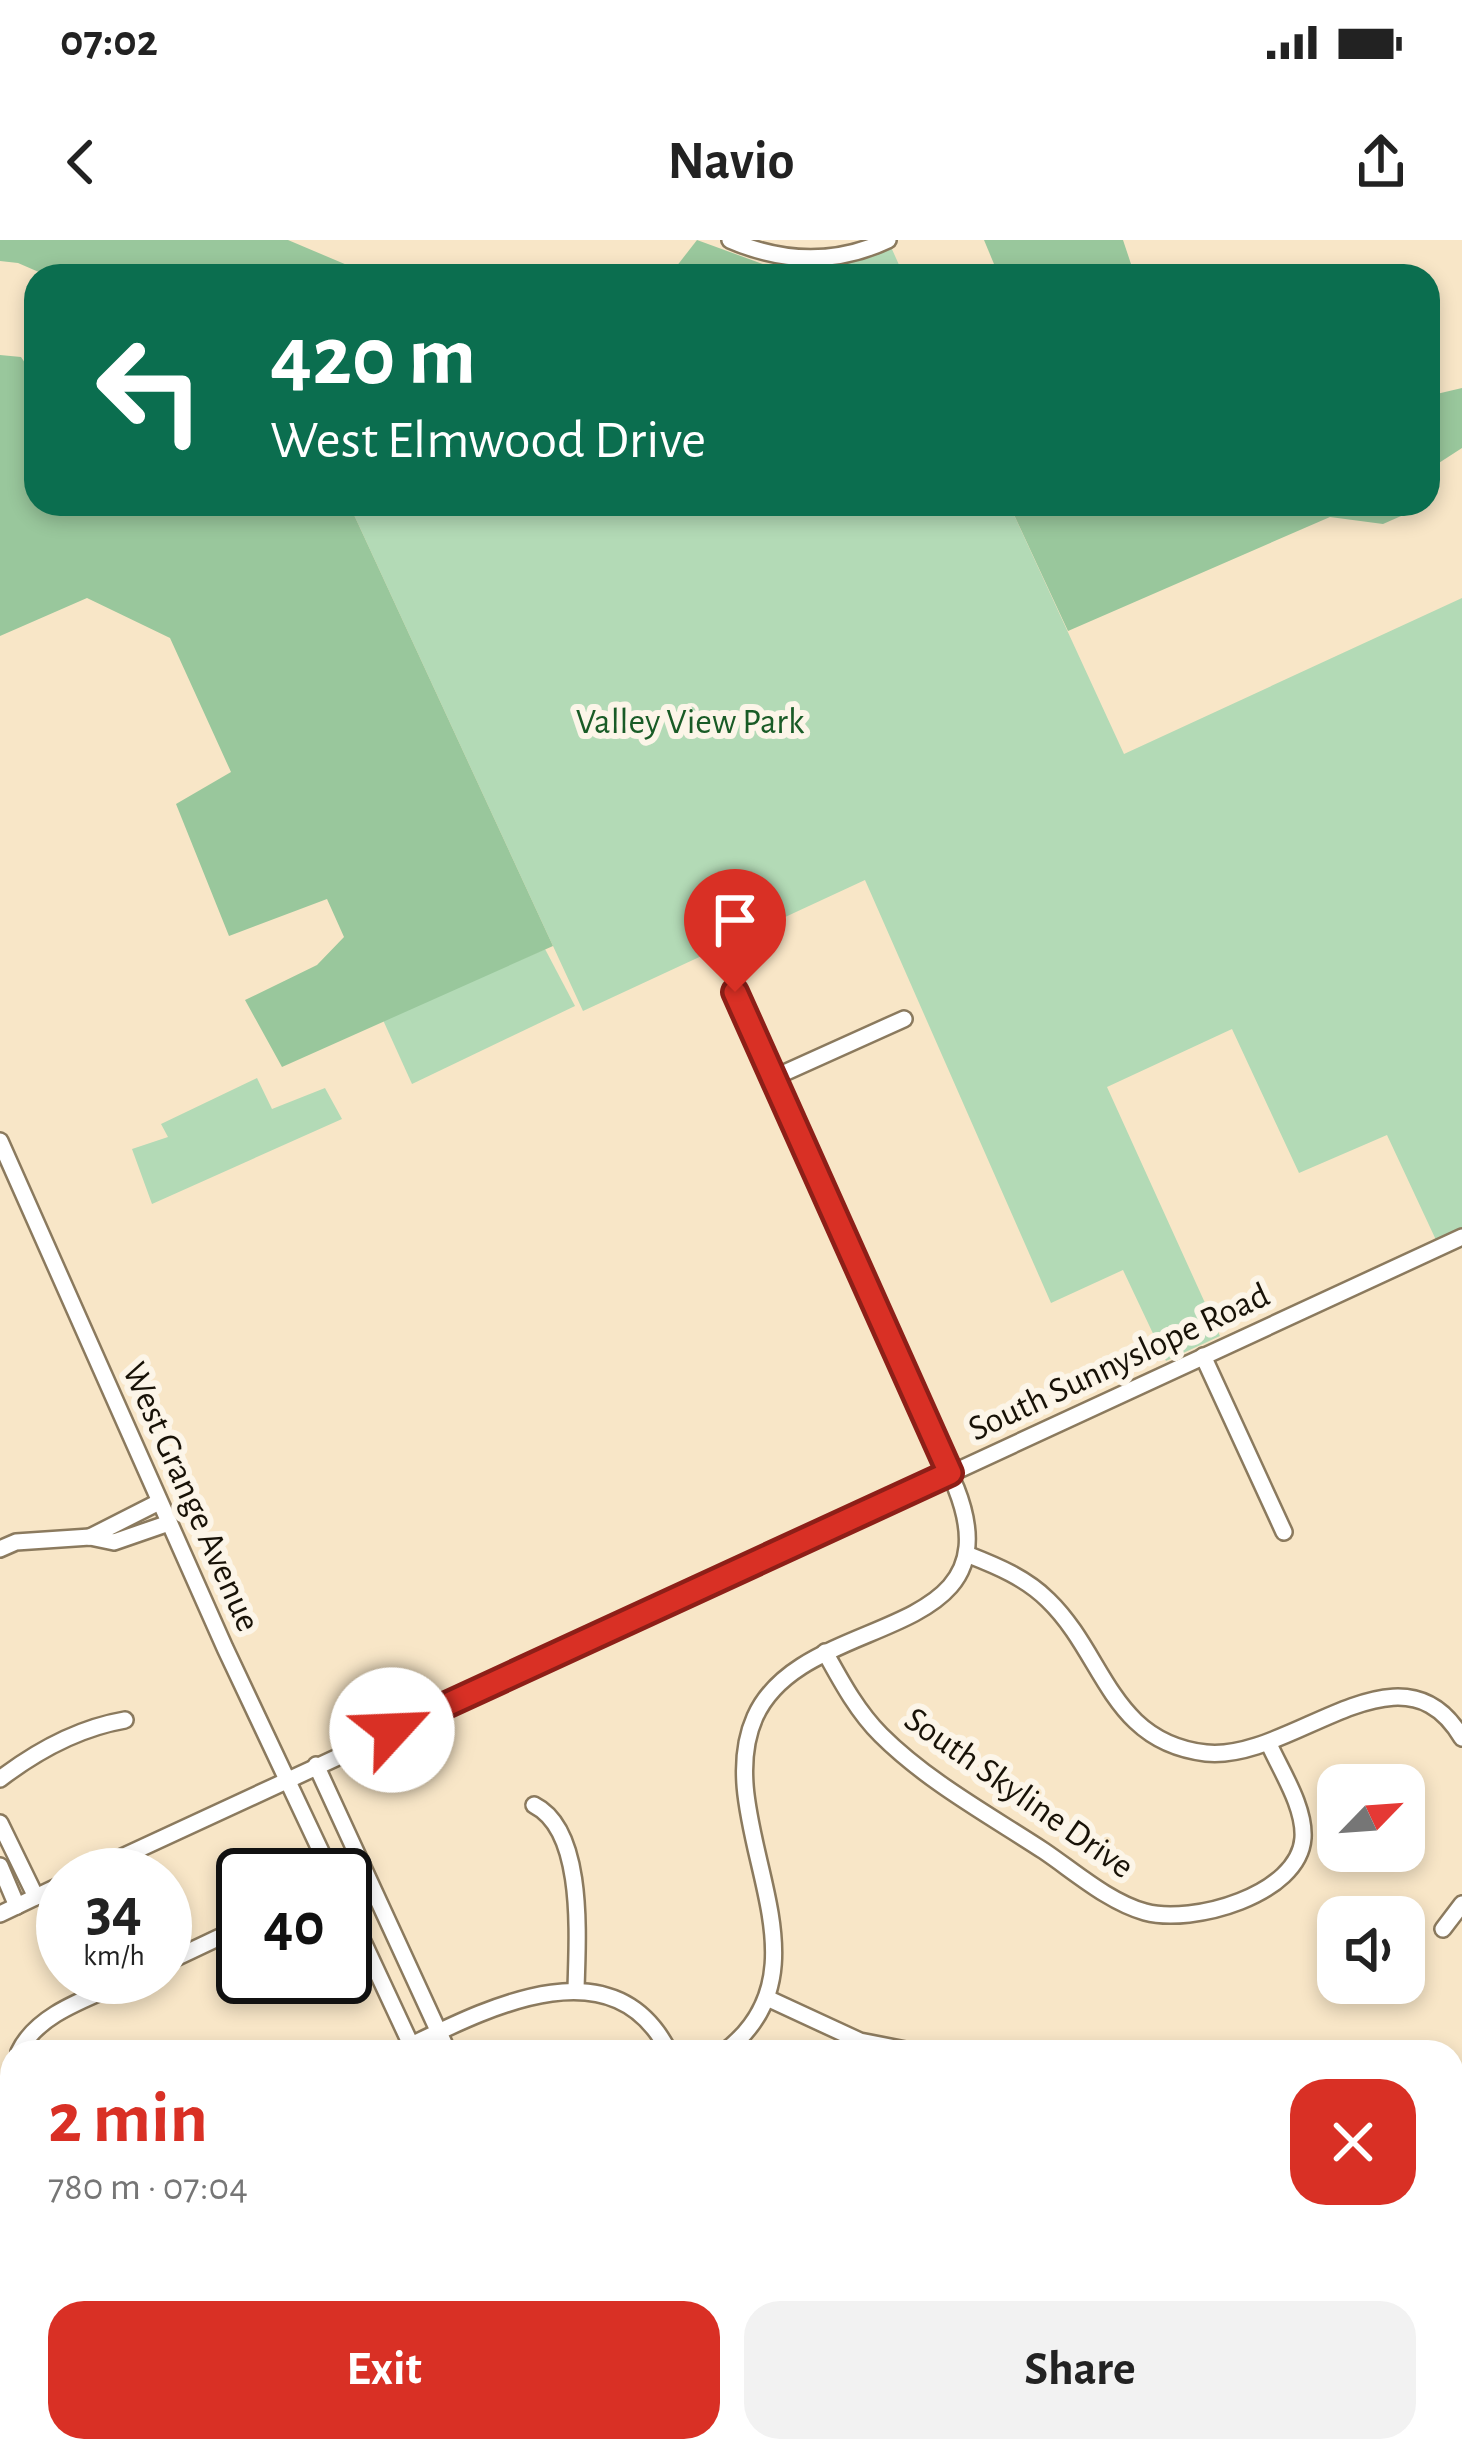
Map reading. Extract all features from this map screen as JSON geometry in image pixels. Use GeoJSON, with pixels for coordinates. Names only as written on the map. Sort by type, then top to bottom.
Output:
{"type":"FeatureCollection","features":[{"type":"Feature","properties":{"kind":"street"},"geometry":{"type":"LineString","coordinates":[[730,240],[794,259],[838,256],[888,240]]}},
{"type":"Feature","properties":{"kind":"street"},"geometry":{"type":"LineString","coordinates":[[735,992],[969,1525],[969,1556],[957,1580],[938,1600],[795,1669],[772,1690],[750,1732],[748,1794],[773,1956],[767,1998],[752,2025],[736,2040]]}},
{"type":"Feature","properties":{"kind":"street"},"geometry":{"type":"LineString","coordinates":[[773,1078],[904,1019]]}},
{"type":"Feature","properties":{"kind":"street","name":"West Grange Avenue"},"geometry":{"type":"LineString","coordinates":[[0,1141],[159,1502],[319,1848]]}},
{"type":"Feature","properties":{"kind":"street","name":"South Sunnyslope Road"},"geometry":{"type":"LineString","coordinates":[[140,1848],[1462,1238]]}},
{"type":"Feature","properties":{"kind":"street"},"geometry":{"type":"LineString","coordinates":[[1203,1355],[1284,1532]]}},
{"type":"Feature","properties":{"kind":"street"},"geometry":{"type":"LineString","coordinates":[[90,1537],[159,1502]]}},
{"type":"Feature","properties":{"kind":"street"},"geometry":{"type":"LineString","coordinates":[[0,1549],[16,1542],[90,1537],[114,1542],[169,1523]]}},
{"type":"Feature","properties":{"kind":"street"},"geometry":{"type":"LineString","coordinates":[[969,1556],[1010,1573],[1047,1598],[1072,1628],[1119,1706],[1157,1737],[1202,1753],[1238,1752],[1269,1744],[1370,1700],[1404,1695],[1436,1706],[1462,1738]]}},
{"type":"Feature","properties":{"kind":"street","name":"South Skyline Drive"},"geometry":{"type":"LineString","coordinates":[[824,1652],[862,1713],[914,1763],[1107,1893],[1146,1912],[1188,1916],[1218,1909],[1268,1886],[1298,1858],[1303,1829],[1269,1744]]}},
{"type":"Feature","properties":{"kind":"street"},"geometry":{"type":"LineString","coordinates":[[0,1779],[58,1741],[100,1724],[125,1720]]}},
{"type":"Feature","properties":{"kind":"street"},"geometry":{"type":"LineString","coordinates":[[316,1766],[443,2040]]}},
{"type":"Feature","properties":{"kind":"street"},"geometry":{"type":"LineString","coordinates":[[534,1805],[557,1826],[570,1866],[576,1903],[576,1990]]}},
{"type":"Feature","properties":{"kind":"street"},"geometry":{"type":"LineString","coordinates":[[0,1823],[36,1898],[0,1914]]}},
{"type":"Feature","properties":{"kind":"street"},"geometry":{"type":"LineString","coordinates":[[0,1866],[17,1906]]}},
{"type":"Feature","properties":{"kind":"street"},"geometry":{"type":"LineString","coordinates":[[1443,1929],[1462,1904]]}},
{"type":"Feature","properties":{"kind":"street"},"geometry":{"type":"LineString","coordinates":[[372,1966],[404,2040]]}},
{"type":"Feature","properties":{"kind":"street"},"geometry":{"type":"LineString","coordinates":[[425,2040],[532,1995],[576,1990],[633,2009],[662,2040]]}},
{"type":"Feature","properties":{"kind":"street"},"geometry":{"type":"LineString","coordinates":[[767,1998],[858,2040]]}},
{"type":"Feature","properties":{"kind":"street"},"geometry":{"type":"LineString","coordinates":[[26,2040],[48,2018],[78,2004]]}},
{"type":"Feature","properties":{"kind":"green space"},"geometry":{"type":"Polygon","coordinates":[[[0,240],[288,240],[345,264],[24,266],[0,261],[0,240]]]}},
{"type":"Feature","properties":{"kind":"green space"},"geometry":{"type":"Polygon","coordinates":[[[697,240],[763,264],[678,264],[697,240]]]}},
{"type":"Feature","properties":{"kind":"green space"},"geometry":{"type":"Polygon","coordinates":[[[984,240],[1123,240],[1131,264],[994,264],[984,240]]]}},
{"type":"Feature","properties":{"kind":"green space"},"geometry":{"type":"Polygon","coordinates":[[[891,247],[899,264],[833,264],[891,247]]]}},
{"type":"Feature","properties":{"kind":"green space"},"geometry":{"type":"Polygon","coordinates":[[[0,355],[24,361],[24,516],[355,516],[553,946],[282,1067],[245,1000],[317,965],[344,937],[327,899],[229,936],[176,804],[231,772],[170,638],[87,598],[0,636],[0,355]]]}},
{"type":"Feature","properties":{"kind":"green space"},"geometry":{"type":"Polygon","coordinates":[[[1462,388],[1462,448],[1440,462],[1440,393],[1462,388]]]}},
{"type":"Feature","properties":{"kind":"green space","name":"Valley View Park"},"geometry":{"type":"Polygon","coordinates":[[[355,516],[1015,516],[1124,754],[1462,598],[1462,1228],[1436,1240],[1387,1135],[1299,1173],[1232,1029],[1107,1087],[1220,1336],[1166,1361],[1123,1270],[1051,1303],[865,880],[583,1011],[355,516]]]}},
{"type":"Feature","properties":{"kind":"green space"},"geometry":{"type":"Polygon","coordinates":[[[1015,516],[1401,516],[1383,524],[1330,517],[1068,631],[1015,516]]]}},
{"type":"Feature","properties":{"kind":"green space"},"geometry":{"type":"Polygon","coordinates":[[[545,949],[575,1006],[412,1084],[383,1020],[545,949]]]}},
{"type":"Feature","properties":{"kind":"green space"},"geometry":{"type":"Polygon","coordinates":[[[257,1078],[272,1109],[325,1088],[342,1119],[152,1204],[132,1149],[168,1137],[161,1124],[257,1078]]]}},
{"type":"Feature","properties":{"kind":"route"},"geometry":{"type":"LineString","coordinates":[[392,1730],[950,1473],[735,992]]}}]}
